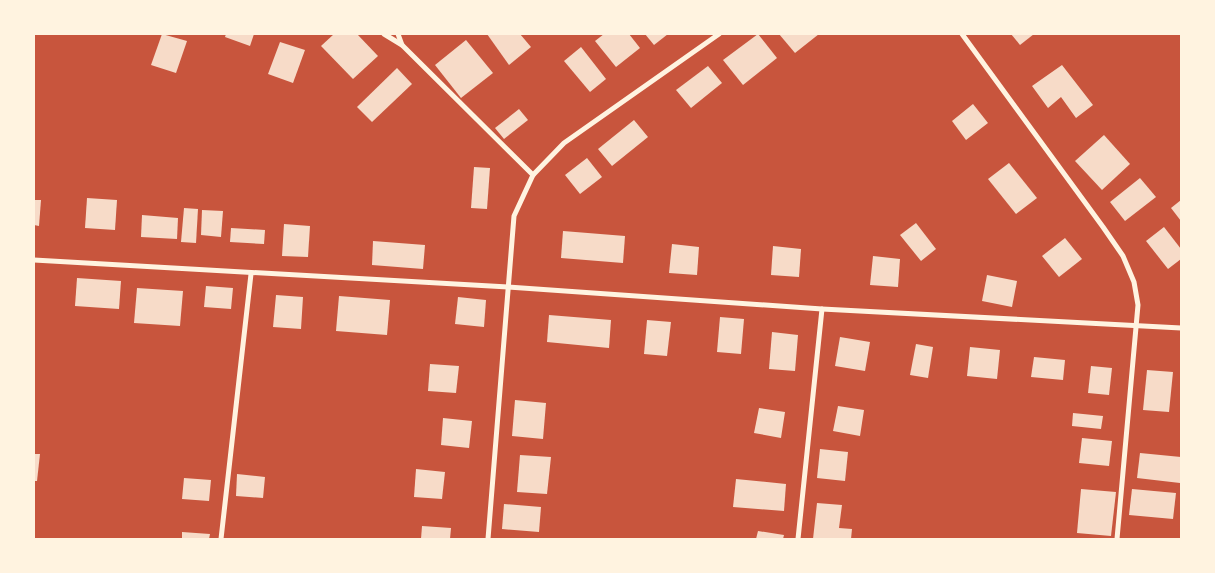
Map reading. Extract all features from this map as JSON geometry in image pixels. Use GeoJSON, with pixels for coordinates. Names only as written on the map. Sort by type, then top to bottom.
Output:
{"type":"FeatureCollection","features":[{"type":"Feature","properties":{"kind":"street"},"geometry":{"type":"LineString","coordinates":[[384,34],[402,45],[533,175]]}},
{"type":"Feature","properties":{"kind":"street"},"geometry":{"type":"LineString","coordinates":[[398,34],[402,45]]}},
{"type":"Feature","properties":{"kind":"street"},"geometry":{"type":"LineString","coordinates":[[488,539],[514,216],[533,175],[564,143],[719,34]]}},
{"type":"Feature","properties":{"kind":"street"},"geometry":{"type":"LineString","coordinates":[[962,34],[1123,256],[1134,282],[1138,325],[1117,539]]}},
{"type":"Feature","properties":{"kind":"street"},"geometry":{"type":"LineString","coordinates":[[34,260],[822,309],[1181,328]]}},
{"type":"Feature","properties":{"kind":"street"},"geometry":{"type":"LineString","coordinates":[[221,539],[251,274]]}},
{"type":"Feature","properties":{"kind":"street"},"geometry":{"type":"LineString","coordinates":[[798,539],[822,309]]}},
{"type":"Feature","properties":{"kind":"building"},"geometry":{"type":"Polygon","coordinates":[[[162,34],[187,41],[176,73],[151,65],[162,34]]]}},
{"type":"Feature","properties":{"kind":"building"},"geometry":{"type":"Polygon","coordinates":[[[226,34],[254,34],[250,46],[225,37],[226,34]]]}},
{"type":"Feature","properties":{"kind":"building"},"geometry":{"type":"Polygon","coordinates":[[[334,34],[357,34],[378,56],[353,79],[321,46],[334,34]]]}},
{"type":"Feature","properties":{"kind":"building"},"geometry":{"type":"Polygon","coordinates":[[[487,34],[520,34],[531,47],[509,65],[487,34]]]}},
{"type":"Feature","properties":{"kind":"building"},"geometry":{"type":"Polygon","coordinates":[[[604,34],[629,34],[640,48],[616,67],[595,41],[604,34]]]}},
{"type":"Feature","properties":{"kind":"building"},"geometry":{"type":"Polygon","coordinates":[[[645,34],[668,34],[654,45],[645,34]]]}},
{"type":"Feature","properties":{"kind":"building"},"geometry":{"type":"Polygon","coordinates":[[[758,34],[777,58],[743,85],[723,60],[758,34]]]}},
{"type":"Feature","properties":{"kind":"building"},"geometry":{"type":"Polygon","coordinates":[[[779,34],[819,34],[795,53],[779,34]]]}},
{"type":"Feature","properties":{"kind":"building"},"geometry":{"type":"Polygon","coordinates":[[[1011,34],[1034,34],[1020,45],[1011,34]]]}},
{"type":"Feature","properties":{"kind":"building"},"geometry":{"type":"Polygon","coordinates":[[[466,40],[493,73],[461,98],[435,65],[466,40]]]}},
{"type":"Feature","properties":{"kind":"building"},"geometry":{"type":"Polygon","coordinates":[[[280,42],[305,50],[293,83],[268,74],[280,42]]]}},
{"type":"Feature","properties":{"kind":"building"},"geometry":{"type":"Polygon","coordinates":[[[581,47],[606,79],[590,92],[564,61],[581,47]]]}},
{"type":"Feature","properties":{"kind":"building"},"geometry":{"type":"Polygon","coordinates":[[[1062,65],[1093,105],[1076,118],[1061,97],[1048,108],[1032,86],[1062,65]]]}},
{"type":"Feature","properties":{"kind":"building"},"geometry":{"type":"Polygon","coordinates":[[[708,66],[722,83],[691,108],[676,90],[708,66]]]}},
{"type":"Feature","properties":{"kind":"building"},"geometry":{"type":"Polygon","coordinates":[[[397,68],[412,84],[372,122],[357,107],[397,68]]]}},
{"type":"Feature","properties":{"kind":"building"},"geometry":{"type":"Polygon","coordinates":[[[973,104],[988,123],[966,140],[952,121],[973,104]]]}},
{"type":"Feature","properties":{"kind":"building"},"geometry":{"type":"Polygon","coordinates":[[[519,109],[528,120],[504,139],[495,128],[519,109]]]}},
{"type":"Feature","properties":{"kind":"building"},"geometry":{"type":"Polygon","coordinates":[[[634,120],[648,137],[612,166],[598,149],[634,120]]]}},
{"type":"Feature","properties":{"kind":"building"},"geometry":{"type":"Polygon","coordinates":[[[1104,135],[1130,164],[1102,190],[1075,161],[1104,135]]]}},
{"type":"Feature","properties":{"kind":"building"},"geometry":{"type":"Polygon","coordinates":[[[587,158],[602,177],[580,194],[565,175],[587,158]]]}},
{"type":"Feature","properties":{"kind":"building"},"geometry":{"type":"Polygon","coordinates":[[[1009,163],[1037,198],[1016,214],[988,179],[1009,163]]]}},
{"type":"Feature","properties":{"kind":"building"},"geometry":{"type":"Polygon","coordinates":[[[474,167],[490,168],[487,209],[471,208],[474,167]]]}},
{"type":"Feature","properties":{"kind":"building"},"geometry":{"type":"Polygon","coordinates":[[[1140,178],[1156,197],[1125,221],[1110,202],[1140,178]]]}},
{"type":"Feature","properties":{"kind":"building"},"geometry":{"type":"Polygon","coordinates":[[[87,198],[117,200],[115,230],[85,228],[87,198]]]}},
{"type":"Feature","properties":{"kind":"building"},"geometry":{"type":"Polygon","coordinates":[[[34,200],[41,200],[39,226],[34,225],[34,200]]]}},
{"type":"Feature","properties":{"kind":"building"},"geometry":{"type":"Polygon","coordinates":[[[1181,200],[1181,221],[1171,208],[1181,200]]]}},
{"type":"Feature","properties":{"kind":"building"},"geometry":{"type":"Polygon","coordinates":[[[184,208],[198,209],[196,243],[181,242],[184,208]]]}},
{"type":"Feature","properties":{"kind":"building"},"geometry":{"type":"Polygon","coordinates":[[[202,210],[223,211],[221,237],[201,235],[202,210]]]}},
{"type":"Feature","properties":{"kind":"building"},"geometry":{"type":"Polygon","coordinates":[[[142,215],[178,218],[177,239],[141,237],[142,215]]]}},
{"type":"Feature","properties":{"kind":"building"},"geometry":{"type":"Polygon","coordinates":[[[916,223],[936,249],[921,261],[900,235],[916,223]]]}},
{"type":"Feature","properties":{"kind":"building"},"geometry":{"type":"Polygon","coordinates":[[[284,224],[310,226],[308,257],[282,256],[284,224]]]}},
{"type":"Feature","properties":{"kind":"building"},"geometry":{"type":"Polygon","coordinates":[[[1164,227],[1181,249],[1181,259],[1168,269],[1146,241],[1164,227]]]}},
{"type":"Feature","properties":{"kind":"building"},"geometry":{"type":"Polygon","coordinates":[[[231,228],[265,230],[264,244],[230,242],[231,228]]]}},
{"type":"Feature","properties":{"kind":"building"},"geometry":{"type":"Polygon","coordinates":[[[563,231],[625,236],[623,263],[561,258],[563,231]]]}},
{"type":"Feature","properties":{"kind":"building"},"geometry":{"type":"Polygon","coordinates":[[[1065,238],[1082,259],[1059,277],[1042,256],[1065,238]]]}},
{"type":"Feature","properties":{"kind":"building"},"geometry":{"type":"Polygon","coordinates":[[[373,241],[425,245],[423,269],[372,265],[373,241]]]}},
{"type":"Feature","properties":{"kind":"building"},"geometry":{"type":"Polygon","coordinates":[[[672,244],[699,247],[697,275],[669,273],[672,244]]]}},
{"type":"Feature","properties":{"kind":"building"},"geometry":{"type":"Polygon","coordinates":[[[773,246],[801,249],[799,277],[771,275],[773,246]]]}},
{"type":"Feature","properties":{"kind":"building"},"geometry":{"type":"Polygon","coordinates":[[[873,256],[900,259],[898,287],[870,285],[873,256]]]}},
{"type":"Feature","properties":{"kind":"building"},"geometry":{"type":"Polygon","coordinates":[[[987,275],[1017,281],[1012,307],[982,301],[987,275]]]}},
{"type":"Feature","properties":{"kind":"building"},"geometry":{"type":"Polygon","coordinates":[[[77,278],[121,281],[119,309],[75,306],[77,278]]]}},
{"type":"Feature","properties":{"kind":"building"},"geometry":{"type":"Polygon","coordinates":[[[206,286],[233,288],[231,309],[204,307],[206,286]]]}},
{"type":"Feature","properties":{"kind":"building"},"geometry":{"type":"Polygon","coordinates":[[[137,288],[183,291],[180,326],[134,323],[137,288]]]}},
{"type":"Feature","properties":{"kind":"building"},"geometry":{"type":"Polygon","coordinates":[[[276,295],[303,297],[301,329],[273,327],[276,295]]]}},
{"type":"Feature","properties":{"kind":"building"},"geometry":{"type":"Polygon","coordinates":[[[339,296],[390,300],[387,335],[336,331],[339,296]]]}},
{"type":"Feature","properties":{"kind":"building"},"geometry":{"type":"Polygon","coordinates":[[[458,297],[486,300],[484,327],[455,324],[458,297]]]}},
{"type":"Feature","properties":{"kind":"building"},"geometry":{"type":"Polygon","coordinates":[[[549,315],[611,320],[609,348],[547,342],[549,315]]]}},
{"type":"Feature","properties":{"kind":"building"},"geometry":{"type":"Polygon","coordinates":[[[720,317],[744,319],[741,354],[717,352],[720,317]]]}},
{"type":"Feature","properties":{"kind":"building"},"geometry":{"type":"Polygon","coordinates":[[[647,320],[671,322],[667,356],[644,354],[647,320]]]}},
{"type":"Feature","properties":{"kind":"building"},"geometry":{"type":"Polygon","coordinates":[[[772,332],[798,335],[795,371],[769,369],[772,332]]]}},
{"type":"Feature","properties":{"kind":"building"},"geometry":{"type":"Polygon","coordinates":[[[840,337],[870,342],[865,371],[835,366],[840,337]]]}},
{"type":"Feature","properties":{"kind":"building"},"geometry":{"type":"Polygon","coordinates":[[[916,344],[933,347],[928,378],[910,375],[916,344]]]}},
{"type":"Feature","properties":{"kind":"building"},"geometry":{"type":"Polygon","coordinates":[[[970,347],[1000,350],[997,379],[967,376],[970,347]]]}},
{"type":"Feature","properties":{"kind":"building"},"geometry":{"type":"Polygon","coordinates":[[[1034,357],[1065,360],[1063,380],[1031,377],[1034,357]]]}},
{"type":"Feature","properties":{"kind":"building"},"geometry":{"type":"Polygon","coordinates":[[[430,364],[459,366],[456,393],[428,391],[430,364]]]}},
{"type":"Feature","properties":{"kind":"building"},"geometry":{"type":"Polygon","coordinates":[[[1091,366],[1112,368],[1109,395],[1088,393],[1091,366]]]}},
{"type":"Feature","properties":{"kind":"building"},"geometry":{"type":"Polygon","coordinates":[[[1147,370],[1173,372],[1169,412],[1143,410],[1147,370]]]}},
{"type":"Feature","properties":{"kind":"building"},"geometry":{"type":"Polygon","coordinates":[[[515,400],[546,403],[543,439],[512,436],[515,400]]]}},
{"type":"Feature","properties":{"kind":"building"},"geometry":{"type":"Polygon","coordinates":[[[838,406],[864,410],[860,436],[833,431],[838,406]]]}},
{"type":"Feature","properties":{"kind":"building"},"geometry":{"type":"Polygon","coordinates":[[[759,408],[785,412],[781,438],[754,433],[759,408]]]}},
{"type":"Feature","properties":{"kind":"building"},"geometry":{"type":"Polygon","coordinates":[[[1073,413],[1103,416],[1101,429],[1072,426],[1073,413]]]}},
{"type":"Feature","properties":{"kind":"building"},"geometry":{"type":"Polygon","coordinates":[[[443,418],[472,421],[469,448],[441,445],[443,418]]]}},
{"type":"Feature","properties":{"kind":"building"},"geometry":{"type":"Polygon","coordinates":[[[1082,438],[1112,441],[1109,466],[1079,463],[1082,438]]]}},
{"type":"Feature","properties":{"kind":"building"},"geometry":{"type":"Polygon","coordinates":[[[820,449],[848,452],[845,481],[817,478],[820,449]]]}},
{"type":"Feature","properties":{"kind":"building"},"geometry":{"type":"Polygon","coordinates":[[[1140,453],[1181,457],[1180,483],[1137,478],[1140,453]]]}},
{"type":"Feature","properties":{"kind":"building"},"geometry":{"type":"Polygon","coordinates":[[[34,454],[40,454],[37,481],[34,481],[34,454]]]}},
{"type":"Feature","properties":{"kind":"building"},"geometry":{"type":"Polygon","coordinates":[[[520,455],[551,457],[547,494],[517,492],[520,455]]]}},
{"type":"Feature","properties":{"kind":"building"},"geometry":{"type":"Polygon","coordinates":[[[416,469],[445,472],[442,499],[414,497],[416,469]]]}},
{"type":"Feature","properties":{"kind":"building"},"geometry":{"type":"Polygon","coordinates":[[[237,474],[265,477],[263,498],[236,496],[237,474]]]}},
{"type":"Feature","properties":{"kind":"building"},"geometry":{"type":"Polygon","coordinates":[[[184,478],[211,480],[209,501],[182,499],[184,478]]]}},
{"type":"Feature","properties":{"kind":"building"},"geometry":{"type":"Polygon","coordinates":[[[736,479],[786,484],[784,511],[733,507],[736,479]]]}},
{"type":"Feature","properties":{"kind":"building"},"geometry":{"type":"Polygon","coordinates":[[[1081,489],[1116,492],[1111,536],[1077,533],[1081,489]]]}},
{"type":"Feature","properties":{"kind":"building"},"geometry":{"type":"Polygon","coordinates":[[[1132,489],[1176,493],[1173,519],[1129,515],[1132,489]]]}},
{"type":"Feature","properties":{"kind":"building"},"geometry":{"type":"Polygon","coordinates":[[[817,503],[842,505],[839,528],[852,529],[851,539],[813,539],[817,503]]]}},
{"type":"Feature","properties":{"kind":"building"},"geometry":{"type":"Polygon","coordinates":[[[504,504],[541,507],[539,532],[502,529],[504,504]]]}},
{"type":"Feature","properties":{"kind":"building"},"geometry":{"type":"Polygon","coordinates":[[[422,526],[451,528],[450,539],[421,539],[422,526]]]}},
{"type":"Feature","properties":{"kind":"building"},"geometry":{"type":"Polygon","coordinates":[[[758,531],[784,535],[783,539],[756,539],[758,531]]]}},
{"type":"Feature","properties":{"kind":"building"},"geometry":{"type":"Polygon","coordinates":[[[182,532],[210,534],[209,539],[182,539],[182,532]]]}}]}
